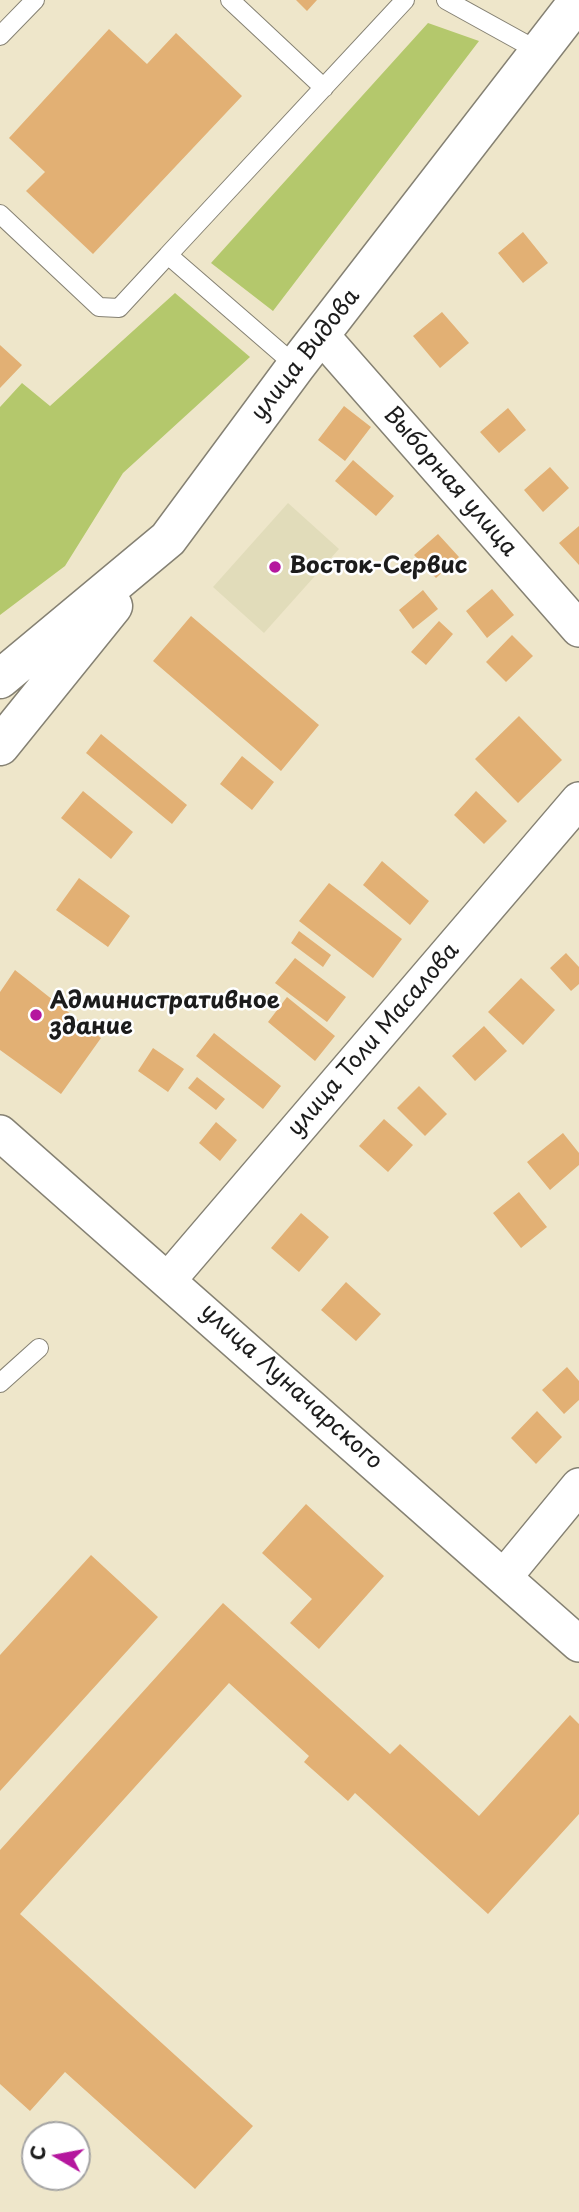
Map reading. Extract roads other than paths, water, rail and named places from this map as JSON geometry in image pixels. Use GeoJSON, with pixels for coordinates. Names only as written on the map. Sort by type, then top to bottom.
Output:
{"type":"FeatureCollection","features":[{"type":"Feature","properties":{"kind":"street","name":"улица Видова"},"geometry":{"type":"LineString","coordinates":[[0,679],[168,540],[296,366],[577,7]]}},
{"type":"Feature","properties":{"kind":"street","name":"Выборная улица"},"geometry":{"type":"LineString","coordinates":[[321,335],[579,629]]}},
{"type":"Feature","properties":{"kind":"street"},"geometry":{"type":"LineString","coordinates":[[0,746],[168,540]]}},
{"type":"Feature","properties":{"kind":"street","name":"улица Толи Масалова"},"geometry":{"type":"LineString","coordinates":[[169,1279],[579,800]]}},
{"type":"Feature","properties":{"kind":"street","name":"улица Луначарского"},"geometry":{"type":"LineString","coordinates":[[0,1133],[169,1279],[579,1644]]}},
{"type":"Feature","properties":{"kind":"street"},"geometry":{"type":"LineString","coordinates":[[504,1577],[579,1486]]}},
{"type":"Feature","properties":{"kind":"lane"},"geometry":{"type":"LineString","coordinates":[[0,36],[35,0]]}},
{"type":"Feature","properties":{"kind":"lane"},"geometry":{"type":"LineString","coordinates":[[230,0],[324,88]]}},
{"type":"Feature","properties":{"kind":"lane"},"geometry":{"type":"LineString","coordinates":[[0,214],[99,307],[119,307],[405,0]]}},
{"type":"Feature","properties":{"kind":"lane"},"geometry":{"type":"LineString","coordinates":[[446,0],[540,52]]}},
{"type":"Feature","properties":{"kind":"lane"},"geometry":{"type":"LineString","coordinates":[[168,255],[296,366]]}},
{"type":"Feature","properties":{"kind":"lane"},"geometry":{"type":"LineString","coordinates":[[0,1383],[39,1348]]}},
{"type":"Feature","properties":{"kind":"place","name":"Восток-Сервис"},"geometry":{"type":"Point","coordinates":[275,567]}},
{"type":"Feature","properties":{"kind":"place","name":"Административное здание"},"geometry":{"type":"Point","coordinates":[36,1015]}}]}
